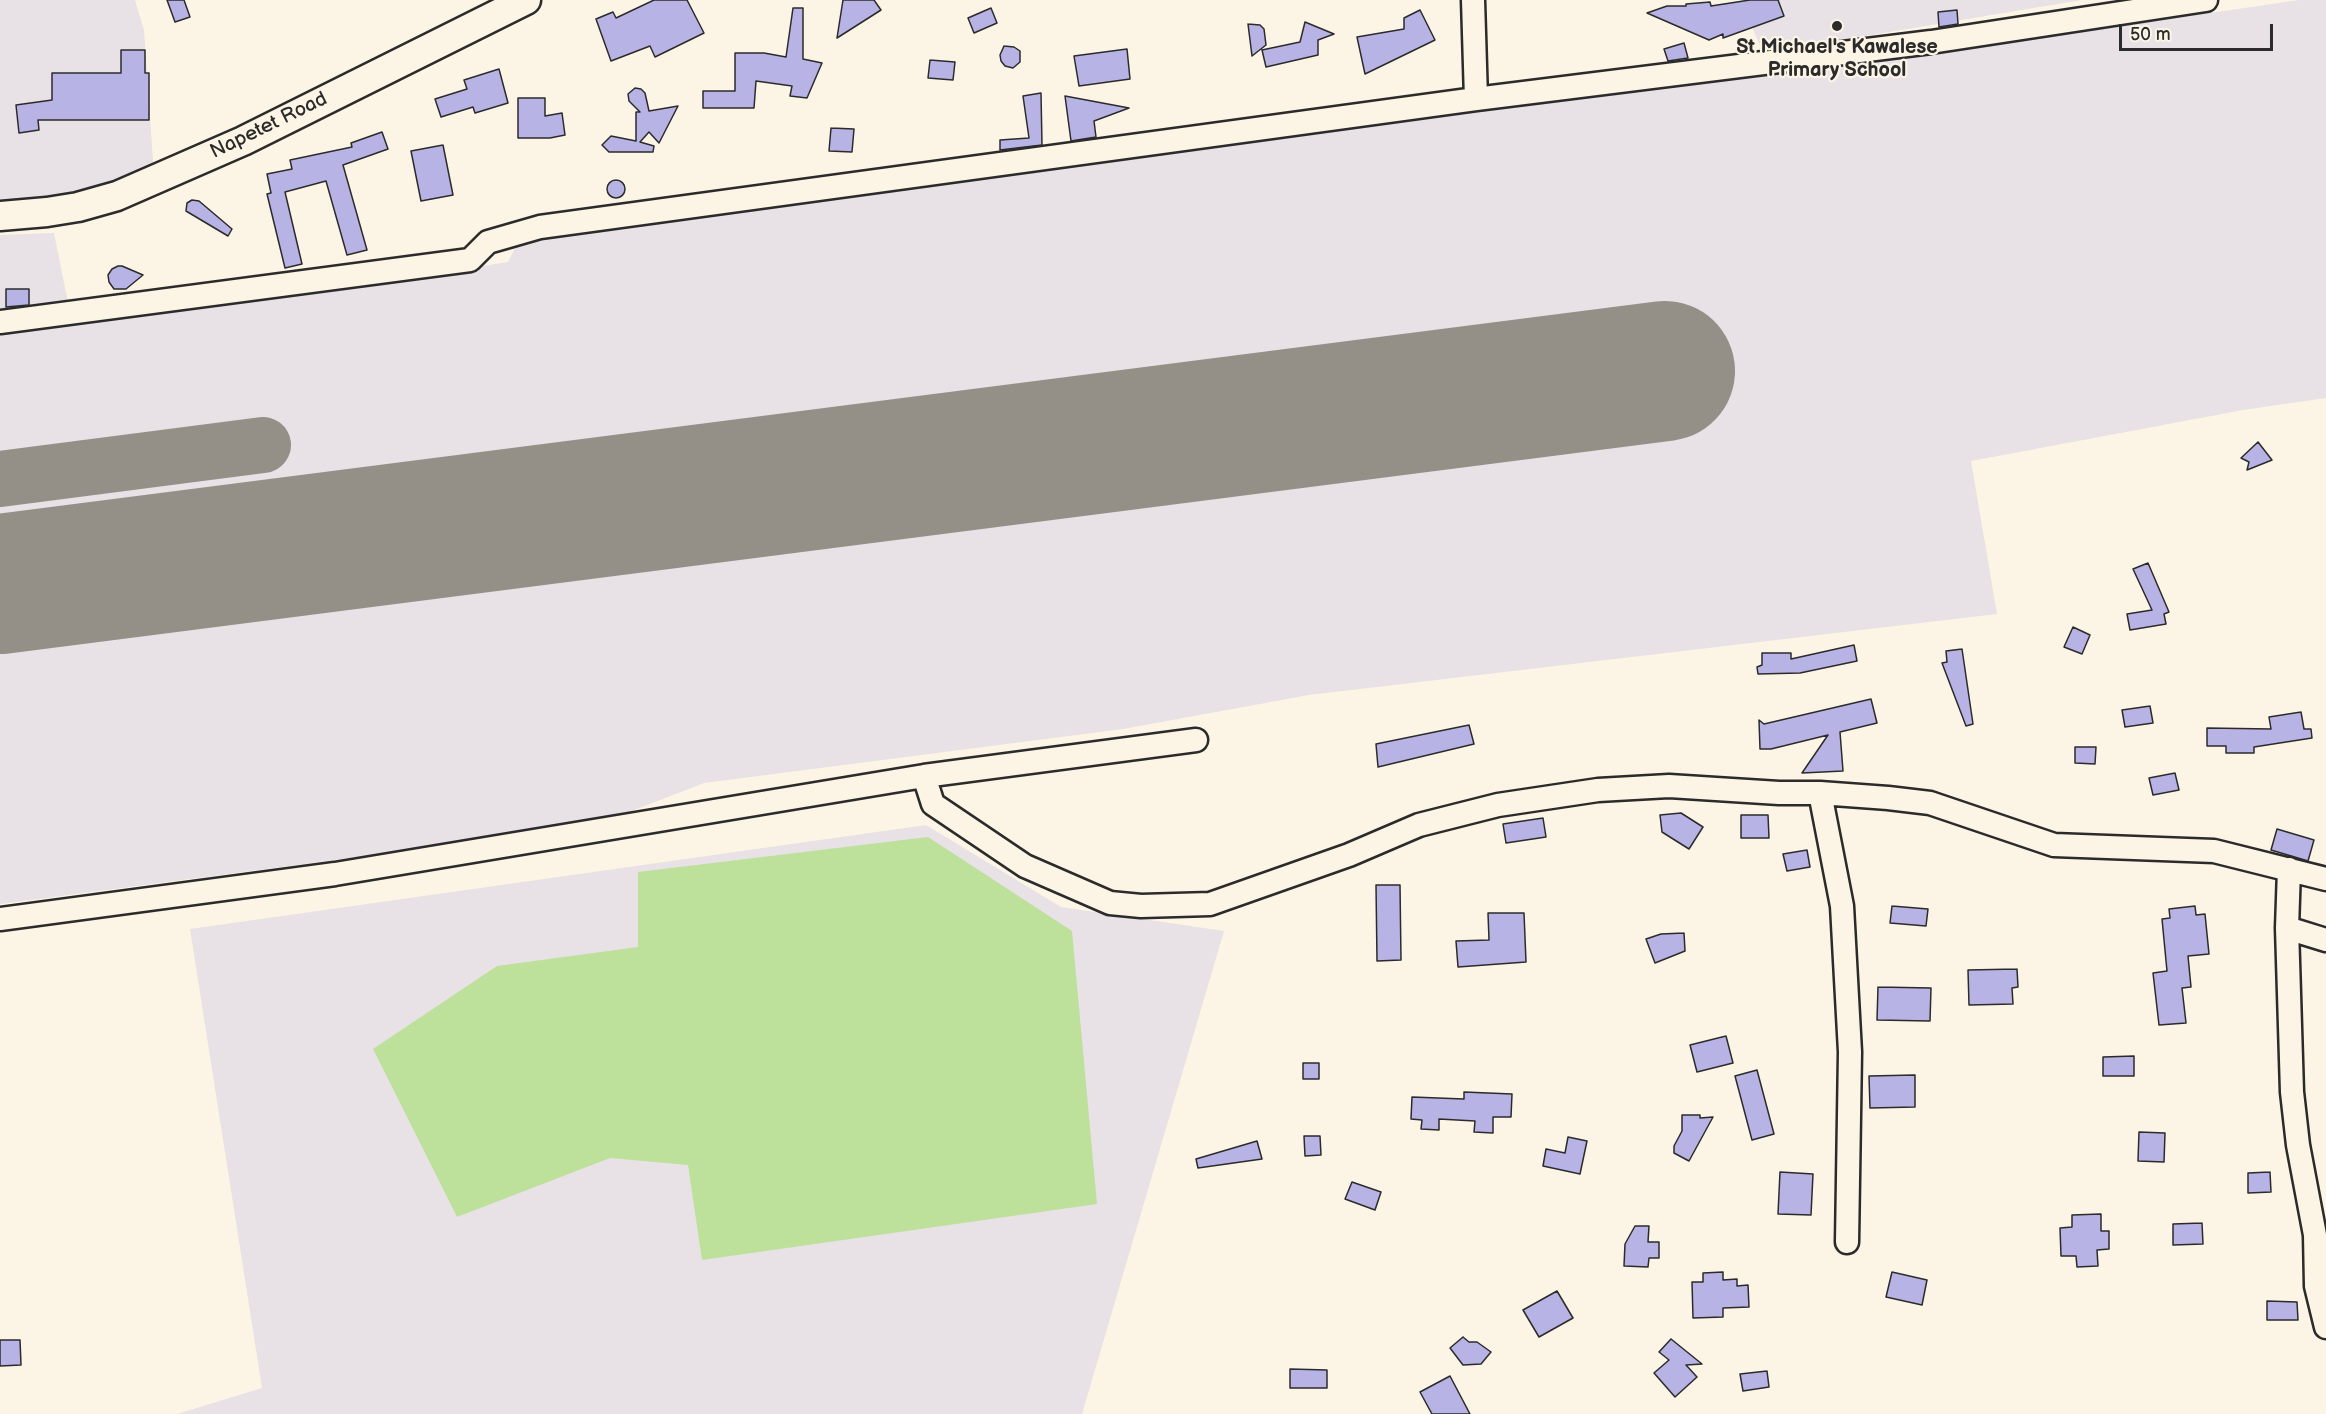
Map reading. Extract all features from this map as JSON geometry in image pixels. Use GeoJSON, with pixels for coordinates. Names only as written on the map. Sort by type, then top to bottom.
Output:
{"type":"FeatureCollection","features":[{"type":"Feature","properties":{"kind":"main road","name":"Napetet Road"},"geometry":{"type":"LineString","coordinates":[[0,216],[78,207],[117,196],[243,141],[526,0]]}},
{"type":"Feature","properties":{"kind":"street"},"geometry":{"type":"LineString","coordinates":[[1473,0],[1476,99]]}},
{"type":"Feature","properties":{"kind":"street"},"geometry":{"type":"LineString","coordinates":[[0,322],[470,260],[488,242],[540,227],[1476,99],[1931,42],[2206,0]]}},
{"type":"Feature","properties":{"kind":"street"},"geometry":{"type":"LineString","coordinates":[[0,919],[335,874],[924,776],[1196,740]]}},
{"type":"Feature","properties":{"kind":"street"},"geometry":{"type":"LineString","coordinates":[[924,776],[933,804],[1025,866],[1110,903],[1141,906],[1210,904],[1349,855],[1419,825],[1498,806],[1626,787],[1670,786],[1779,793],[1820,793],[1930,803],[2054,845],[2214,851],[2326,879]]}},
{"type":"Feature","properties":{"kind":"street"},"geometry":{"type":"LineString","coordinates":[[1820,793],[1842,906],[1850,1052],[1847,1242]]}},
{"type":"Feature","properties":{"kind":"street"},"geometry":{"type":"LineString","coordinates":[[2289,869],[2287,928],[2292,1092],[2298,1145],[2315,1235],[2316,1286],[2326,1327]]}},
{"type":"Feature","properties":{"kind":"street"},"geometry":{"type":"LineString","coordinates":[[2287,928],[2326,940]]}},
{"type":"Feature","properties":{"kind":"shaded area"},"geometry":{"type":"Polygon","coordinates":[[[0,0],[135,0],[144,30],[154,175],[109,193],[0,210],[0,0]]]}},
{"type":"Feature","properties":{"kind":"shaded area","name":"St Michael's Kawalese Primary School"},"geometry":{"type":"Polygon","coordinates":[[[1741,0],[2082,0],[1763,53],[1741,0]]]}},
{"type":"Feature","properties":{"kind":"shaded area"},"geometry":{"type":"Polygon","coordinates":[[[2299,0],[2326,0],[2326,398],[2243,410],[1971,461],[1997,614],[1309,695],[1123,729],[704,783],[593,826],[0,904],[0,331],[414,277],[508,262],[520,238],[1739,74],[2040,38],[2299,0]]]}},
{"type":"Feature","properties":{"kind":"shaded area"},"geometry":{"type":"Polygon","coordinates":[[[54,233],[69,308],[0,316],[0,235],[54,233]]]}},
{"type":"Feature","properties":{"kind":"shaded area"},"geometry":{"type":"Polygon","coordinates":[[[926,825],[1061,907],[1224,931],[1082,1414],[177,1414],[262,1388],[190,929],[926,825]]]}},
{"type":"Feature","properties":{"kind":"green space"},"geometry":{"type":"Polygon","coordinates":[[[928,837],[1072,931],[1097,1204],[702,1260],[688,1165],[610,1158],[457,1217],[373,1049],[497,966],[638,947],[638,872],[928,837]]]}},
{"type":"Feature","properties":{"kind":"building"},"geometry":{"type":"Polygon","coordinates":[[[167,0],[184,0],[190,17],[175,22],[167,0]]]}},
{"type":"Feature","properties":{"kind":"building"},"geometry":{"type":"Polygon","coordinates":[[[654,0],[687,0],[704,33],[655,57],[650,46],[611,61],[596,19],[613,12],[616,18],[654,0]]]}},
{"type":"Feature","properties":{"kind":"building"},"geometry":{"type":"Polygon","coordinates":[[[843,0],[874,0],[881,10],[837,38],[843,0]]]}},
{"type":"Feature","properties":{"kind":"building"},"geometry":{"type":"Polygon","coordinates":[[[1750,0],[1778,0],[1784,16],[1723,38],[1723,34],[1709,40],[1647,13],[1667,6],[1710,2],[1711,6],[1750,0]]]}},
{"type":"Feature","properties":{"kind":"building"},"geometry":{"type":"Polygon","coordinates":[[[793,8],[803,8],[803,59],[822,63],[807,98],[790,96],[792,86],[756,81],[754,108],[703,108],[703,91],[735,91],[735,53],[764,53],[786,57],[793,8]]]}},
{"type":"Feature","properties":{"kind":"building"},"geometry":{"type":"Polygon","coordinates":[[[991,8],[997,23],[974,33],[968,18],[991,8]]]}},
{"type":"Feature","properties":{"kind":"building"},"geometry":{"type":"Polygon","coordinates":[[[1420,10],[1435,40],[1365,74],[1357,37],[1404,29],[1404,18],[1420,10]]]}},
{"type":"Feature","properties":{"kind":"building"},"geometry":{"type":"Polygon","coordinates":[[[1957,10],[1958,24],[1939,27],[1938,12],[1957,10]]]}},
{"type":"Feature","properties":{"kind":"building"},"geometry":{"type":"Polygon","coordinates":[[[1305,22],[1334,34],[1318,40],[1318,55],[1266,67],[1262,50],[1300,42],[1305,22]]]}},
{"type":"Feature","properties":{"kind":"building"},"geometry":{"type":"Polygon","coordinates":[[[1248,24],[1260,25],[1264,29],[1266,45],[1252,56],[1248,24]]]}},
{"type":"Feature","properties":{"kind":"building"},"geometry":{"type":"Polygon","coordinates":[[[1684,43],[1688,58],[1668,61],[1664,49],[1684,43]]]}},
{"type":"Feature","properties":{"kind":"building"},"geometry":{"type":"Polygon","coordinates":[[[1004,46],[1014,47],[1020,51],[1020,62],[1013,68],[1005,66],[1001,61],[1000,55],[1004,46]]]}},
{"type":"Feature","properties":{"kind":"building"},"geometry":{"type":"Polygon","coordinates":[[[1127,49],[1130,79],[1079,86],[1074,56],[1127,49]]]}},
{"type":"Feature","properties":{"kind":"building"},"geometry":{"type":"Polygon","coordinates":[[[121,50],[145,50],[145,73],[149,73],[149,120],[38,120],[39,130],[19,133],[16,105],[52,100],[52,73],[121,73],[121,50]]]}},
{"type":"Feature","properties":{"kind":"building"},"geometry":{"type":"Polygon","coordinates":[[[930,60],[955,62],[953,80],[928,78],[930,60]]]}},
{"type":"Feature","properties":{"kind":"building"},"geometry":{"type":"Polygon","coordinates":[[[499,69],[508,103],[475,113],[473,107],[441,117],[435,99],[467,89],[464,80],[499,69]]]}},
{"type":"Feature","properties":{"kind":"building"},"geometry":{"type":"Polygon","coordinates":[[[635,88],[645,93],[649,111],[678,106],[659,143],[649,132],[640,142],[654,146],[653,152],[609,152],[602,145],[611,136],[636,141],[636,112],[640,112],[629,101],[628,94],[635,88]]]}},
{"type":"Feature","properties":{"kind":"building"},"geometry":{"type":"Polygon","coordinates":[[[1041,93],[1042,145],[1000,150],[1000,140],[1029,138],[1023,96],[1041,93]]]}},
{"type":"Feature","properties":{"kind":"building"},"geometry":{"type":"Polygon","coordinates":[[[1065,96],[1129,108],[1094,121],[1096,137],[1071,141],[1065,96]]]}},
{"type":"Feature","properties":{"kind":"building"},"geometry":{"type":"Polygon","coordinates":[[[518,98],[545,98],[545,116],[562,113],[565,135],[550,138],[518,138],[518,98]]]}},
{"type":"Feature","properties":{"kind":"building"},"geometry":{"type":"Polygon","coordinates":[[[831,128],[854,129],[852,152],[829,151],[831,128]]]}},
{"type":"Feature","properties":{"kind":"building"},"geometry":{"type":"Polygon","coordinates":[[[382,132],[388,149],[343,165],[367,250],[347,255],[326,181],[285,192],[302,264],[285,268],[267,194],[271,193],[267,174],[292,169],[290,160],[352,147],[351,143],[382,132]]]}},
{"type":"Feature","properties":{"kind":"building"},"geometry":{"type":"Polygon","coordinates":[[[443,145],[453,195],[421,201],[411,151],[443,145]]]}},
{"type":"Feature","properties":{"kind":"building"},"geometry":{"type":"Polygon","coordinates":[[[612,180],[620,180],[625,185],[623,196],[612,198],[607,193],[607,185],[612,180]]]}},
{"type":"Feature","properties":{"kind":"building"},"geometry":{"type":"Polygon","coordinates":[[[192,200],[199,201],[232,229],[228,236],[186,211],[187,203],[192,200]]]}},
{"type":"Feature","properties":{"kind":"building"},"geometry":{"type":"Polygon","coordinates":[[[118,266],[143,275],[126,289],[114,289],[109,282],[108,275],[118,266]]]}},
{"type":"Feature","properties":{"kind":"building"},"geometry":{"type":"Polygon","coordinates":[[[6,289],[29,289],[29,305],[6,307],[6,289]]]}},
{"type":"Feature","properties":{"kind":"building"},"geometry":{"type":"Polygon","coordinates":[[[2258,442],[2272,460],[2247,470],[2249,462],[2241,458],[2258,442]]]}},
{"type":"Feature","properties":{"kind":"building"},"geometry":{"type":"Polygon","coordinates":[[[2148,563],[2169,612],[2164,614],[2166,624],[2130,630],[2127,614],[2152,610],[2133,569],[2148,563]]]}},
{"type":"Feature","properties":{"kind":"building"},"geometry":{"type":"Polygon","coordinates":[[[2073,627],[2090,635],[2082,654],[2064,647],[2073,627]]]}},
{"type":"Feature","properties":{"kind":"building"},"geometry":{"type":"Polygon","coordinates":[[[1854,645],[1857,661],[1800,673],[1758,674],[1757,667],[1762,665],[1762,653],[1791,653],[1791,659],[1854,645]]]}},
{"type":"Feature","properties":{"kind":"building"},"geometry":{"type":"Polygon","coordinates":[[[1962,649],[1973,724],[1966,726],[1942,663],[1947,662],[1946,651],[1962,649]]]}},
{"type":"Feature","properties":{"kind":"building"},"geometry":{"type":"Polygon","coordinates":[[[1871,699],[1877,723],[1840,732],[1843,771],[1802,773],[1828,735],[1771,749],[1760,749],[1759,720],[1764,724],[1871,699]]]}},
{"type":"Feature","properties":{"kind":"building"},"geometry":{"type":"Polygon","coordinates":[[[2150,706],[2153,723],[2125,727],[2122,710],[2150,706]]]}},
{"type":"Feature","properties":{"kind":"building"},"geometry":{"type":"Polygon","coordinates":[[[2301,712],[2304,729],[2311,729],[2312,738],[2254,747],[2254,753],[2226,753],[2226,746],[2207,746],[2207,728],[2271,729],[2269,717],[2301,712]]]}},
{"type":"Feature","properties":{"kind":"building"},"geometry":{"type":"Polygon","coordinates":[[[1469,725],[1474,744],[1378,767],[1376,744],[1469,725]]]}},
{"type":"Feature","properties":{"kind":"building"},"geometry":{"type":"Polygon","coordinates":[[[2075,747],[2096,747],[2095,764],[2075,763],[2075,747]]]}},
{"type":"Feature","properties":{"kind":"building"},"geometry":{"type":"Polygon","coordinates":[[[2175,773],[2179,790],[2153,795],[2149,778],[2175,773]]]}},
{"type":"Feature","properties":{"kind":"building"},"geometry":{"type":"Polygon","coordinates":[[[1681,813],[1703,827],[1689,849],[1662,832],[1660,815],[1681,813]]]}},
{"type":"Feature","properties":{"kind":"building"},"geometry":{"type":"Polygon","coordinates":[[[1741,815],[1768,815],[1769,838],[1741,838],[1741,815]]]}},
{"type":"Feature","properties":{"kind":"building"},"geometry":{"type":"Polygon","coordinates":[[[1543,818],[1546,837],[1506,843],[1503,824],[1543,818]]]}},
{"type":"Feature","properties":{"kind":"building"},"geometry":{"type":"Polygon","coordinates":[[[2277,829],[2314,840],[2308,861],[2271,850],[2277,829]]]}},
{"type":"Feature","properties":{"kind":"building"},"geometry":{"type":"Polygon","coordinates":[[[1807,850],[1810,867],[1787,871],[1783,854],[1807,850]]]}},
{"type":"Feature","properties":{"kind":"building"},"geometry":{"type":"Polygon","coordinates":[[[1376,885],[1400,885],[1401,960],[1377,961],[1376,885]]]}},
{"type":"Feature","properties":{"kind":"building"},"geometry":{"type":"Polygon","coordinates":[[[1892,906],[1928,909],[1926,926],[1890,923],[1892,906]]]}},
{"type":"Feature","properties":{"kind":"building"},"geometry":{"type":"Polygon","coordinates":[[[2195,906],[2196,915],[2205,914],[2209,954],[2188,956],[2191,987],[2182,988],[2186,1023],[2159,1025],[2153,973],[2167,971],[2162,919],[2170,918],[2169,909],[2195,906]]]}},
{"type":"Feature","properties":{"kind":"building"},"geometry":{"type":"Polygon","coordinates":[[[1488,913],[1524,913],[1526,962],[1458,967],[1456,941],[1489,940],[1488,913]]]}},
{"type":"Feature","properties":{"kind":"building"},"geometry":{"type":"Polygon","coordinates":[[[1684,933],[1685,951],[1655,963],[1646,939],[1661,934],[1684,933]]]}},
{"type":"Feature","properties":{"kind":"building"},"geometry":{"type":"Polygon","coordinates":[[[2017,969],[2018,987],[2012,988],[2013,1004],[1969,1005],[1968,970],[2017,969]]]}},
{"type":"Feature","properties":{"kind":"building"},"geometry":{"type":"Polygon","coordinates":[[[1878,987],[1931,988],[1930,1021],[1877,1020],[1878,987]]]}},
{"type":"Feature","properties":{"kind":"building"},"geometry":{"type":"Polygon","coordinates":[[[1726,1036],[1733,1063],[1697,1072],[1690,1045],[1726,1036]]]}},
{"type":"Feature","properties":{"kind":"building"},"geometry":{"type":"Polygon","coordinates":[[[2134,1056],[2134,1076],[2103,1076],[2103,1057],[2134,1056]]]}},
{"type":"Feature","properties":{"kind":"building"},"geometry":{"type":"Polygon","coordinates":[[[1303,1063],[1319,1063],[1319,1079],[1303,1079],[1303,1063]]]}},
{"type":"Feature","properties":{"kind":"building"},"geometry":{"type":"Polygon","coordinates":[[[1757,1070],[1774,1134],[1752,1140],[1735,1076],[1757,1070]]]}},
{"type":"Feature","properties":{"kind":"building"},"geometry":{"type":"Polygon","coordinates":[[[1915,1075],[1915,1107],[1870,1108],[1869,1076],[1915,1075]]]}},
{"type":"Feature","properties":{"kind":"building"},"geometry":{"type":"Polygon","coordinates":[[[1464,1092],[1512,1094],[1511,1117],[1493,1117],[1493,1133],[1474,1132],[1475,1121],[1439,1119],[1439,1130],[1421,1129],[1422,1120],[1411,1119],[1412,1097],[1464,1099],[1464,1092]]]}},
{"type":"Feature","properties":{"kind":"building"},"geometry":{"type":"Polygon","coordinates":[[[1682,1115],[1700,1115],[1700,1118],[1713,1117],[1689,1161],[1674,1153],[1674,1146],[1682,1131],[1682,1115]]]}},
{"type":"Feature","properties":{"kind":"building"},"geometry":{"type":"Polygon","coordinates":[[[2139,1132],[2165,1133],[2164,1162],[2138,1161],[2139,1132]]]}},
{"type":"Feature","properties":{"kind":"building"},"geometry":{"type":"Polygon","coordinates":[[[1304,1136],[1320,1136],[1321,1155],[1305,1156],[1304,1136]]]}},
{"type":"Feature","properties":{"kind":"building"},"geometry":{"type":"Polygon","coordinates":[[[1568,1137],[1587,1141],[1580,1174],[1543,1166],[1546,1149],[1565,1153],[1568,1137]]]}},
{"type":"Feature","properties":{"kind":"building"},"geometry":{"type":"Polygon","coordinates":[[[1257,1141],[1262,1159],[1198,1168],[1196,1159],[1257,1141]]]}},
{"type":"Feature","properties":{"kind":"building"},"geometry":{"type":"Polygon","coordinates":[[[1780,1172],[1813,1174],[1811,1215],[1778,1214],[1780,1172]]]}},
{"type":"Feature","properties":{"kind":"building"},"geometry":{"type":"Polygon","coordinates":[[[2270,1172],[2271,1192],[2248,1193],[2248,1173],[2270,1172]]]}},
{"type":"Feature","properties":{"kind":"building"},"geometry":{"type":"Polygon","coordinates":[[[1352,1182],[1381,1192],[1375,1210],[1345,1199],[1352,1182]]]}},
{"type":"Feature","properties":{"kind":"building"},"geometry":{"type":"Polygon","coordinates":[[[2101,1214],[2101,1231],[2109,1231],[2109,1249],[2097,1250],[2098,1266],[2077,1267],[2076,1256],[2061,1256],[2060,1228],[2072,1227],[2072,1215],[2101,1214]]]}},
{"type":"Feature","properties":{"kind":"building"},"geometry":{"type":"Polygon","coordinates":[[[2202,1223],[2203,1244],[2173,1245],[2173,1224],[2202,1223]]]}},
{"type":"Feature","properties":{"kind":"building"},"geometry":{"type":"Polygon","coordinates":[[[1635,1226],[1649,1226],[1648,1242],[1659,1242],[1659,1258],[1649,1258],[1648,1267],[1624,1266],[1625,1244],[1635,1226]]]}},
{"type":"Feature","properties":{"kind":"building"},"geometry":{"type":"Polygon","coordinates":[[[1723,1272],[1723,1280],[1737,1279],[1737,1286],[1748,1285],[1749,1307],[1723,1308],[1723,1317],[1693,1318],[1692,1282],[1703,1282],[1703,1273],[1723,1272]]]}},
{"type":"Feature","properties":{"kind":"building"},"geometry":{"type":"Polygon","coordinates":[[[1892,1272],[1927,1280],[1922,1305],[1886,1297],[1892,1272]]]}},
{"type":"Feature","properties":{"kind":"building"},"geometry":{"type":"Polygon","coordinates":[[[1557,1291],[1573,1318],[1539,1337],[1523,1310],[1557,1291]]]}},
{"type":"Feature","properties":{"kind":"building"},"geometry":{"type":"Polygon","coordinates":[[[2267,1301],[2297,1302],[2298,1320],[2267,1320],[2267,1301]]]}},
{"type":"Feature","properties":{"kind":"building"},"geometry":{"type":"Polygon","coordinates":[[[1463,1337],[1469,1342],[1477,1342],[1491,1352],[1481,1364],[1463,1365],[1450,1348],[1463,1337]]]}},
{"type":"Feature","properties":{"kind":"building"},"geometry":{"type":"Polygon","coordinates":[[[1671,1339],[1702,1364],[1686,1365],[1697,1377],[1675,1397],[1654,1373],[1669,1360],[1659,1352],[1671,1339]]]}},
{"type":"Feature","properties":{"kind":"building"},"geometry":{"type":"Polygon","coordinates":[[[0,1340],[20,1340],[21,1365],[0,1366],[0,1340]]]}},
{"type":"Feature","properties":{"kind":"building"},"geometry":{"type":"Polygon","coordinates":[[[1290,1369],[1327,1370],[1327,1388],[1290,1388],[1290,1369]]]}},
{"type":"Feature","properties":{"kind":"building"},"geometry":{"type":"Polygon","coordinates":[[[1767,1371],[1769,1387],[1743,1391],[1740,1374],[1767,1371]]]}},
{"type":"Feature","properties":{"kind":"building"},"geometry":{"type":"Polygon","coordinates":[[[1450,1376],[1470,1414],[1432,1414],[1420,1392],[1450,1376]]]}},
{"type":"Feature","properties":{"kind":"taxiway"},"geometry":{"type":"LineString","coordinates":[[0,479],[263,445]]}},
{"type":"Feature","properties":{"kind":"runway"},"geometry":{"type":"LineString","coordinates":[[0,584],[1665,371]]}},
{"type":"Feature","properties":{"kind":"place","name":"St Michael's Kawalese Primary School"},"geometry":{"type":"Point","coordinates":[1837,26]}}]}
